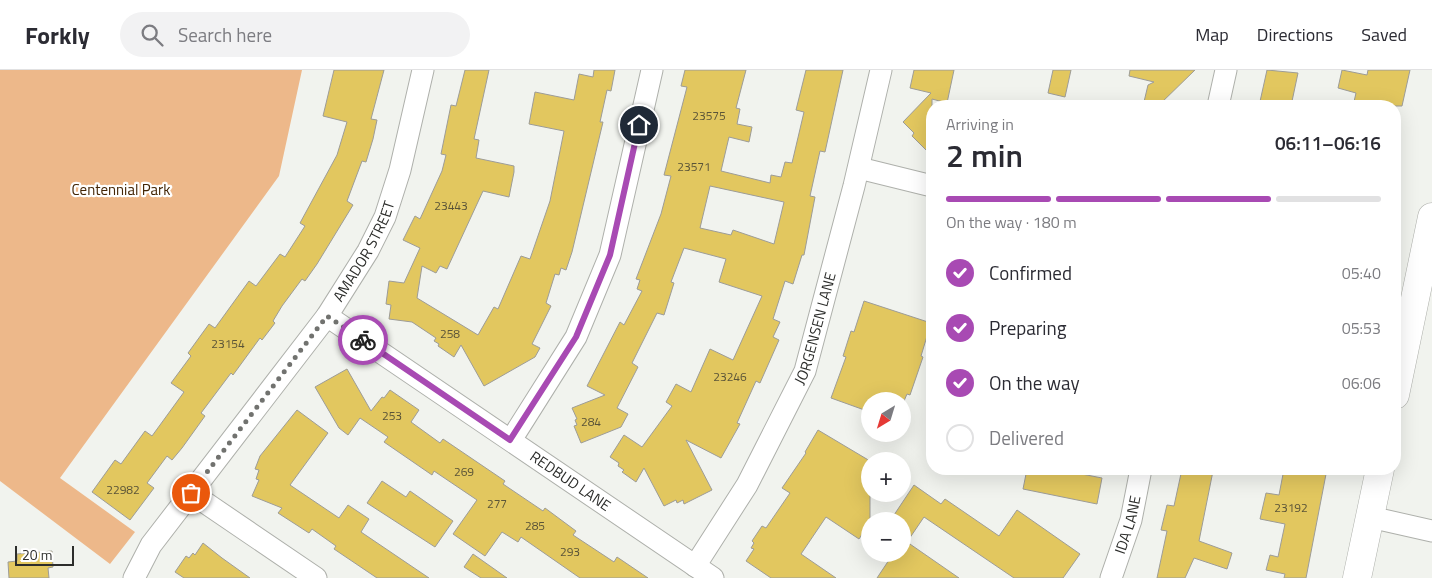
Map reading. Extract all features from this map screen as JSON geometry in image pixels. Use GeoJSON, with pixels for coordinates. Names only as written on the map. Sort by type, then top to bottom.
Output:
{"type":"FeatureCollection","features":[{"type":"Feature","properties":{"kind":"main road"},"geometry":{"type":"LineString","coordinates":[[1401,367],[1432,216]]}},
{"type":"Feature","properties":{"kind":"main road"},"geometry":{"type":"LineString","coordinates":[[1357,578],[1379,475]]}},
{"type":"Feature","properties":{"kind":"street","name":"AMADOR STREET"},"geometry":{"type":"LineString","coordinates":[[134,578],[138,566],[151,545],[327,316],[368,251],[385,217],[400,170],[423,70]]}},
{"type":"Feature","properties":{"kind":"street"},"geometry":{"type":"LineString","coordinates":[[510,440],[576,337],[610,255],[652,70]]}},
{"type":"Feature","properties":{"kind":"street","name":"JORGENSEN LANE"},"geometry":{"type":"LineString","coordinates":[[695,566],[747,485],[805,372],[858,168],[881,70]]}},
{"type":"Feature","properties":{"kind":"street"},"geometry":{"type":"LineString","coordinates":[[1219,100],[1226,70]]}},
{"type":"Feature","properties":{"kind":"street"},"geometry":{"type":"LineString","coordinates":[[858,168],[926,185]]}},
{"type":"Feature","properties":{"kind":"street","name":"REDBUD LANE"},"geometry":{"type":"LineString","coordinates":[[327,316],[713,578]]}},
{"type":"Feature","properties":{"kind":"street","name":"IDA LANE"},"geometry":{"type":"LineString","coordinates":[[1111,578],[1131,520],[1140,475]]}},
{"type":"Feature","properties":{"kind":"street"},"geometry":{"type":"LineString","coordinates":[[191,493],[316,578]]}},
{"type":"Feature","properties":{"kind":"street"},"geometry":{"type":"LineString","coordinates":[[1370,517],[1432,531]]}},
{"type":"Feature","properties":{"kind":"green space","name":"Centennial Park"},"geometry":{"type":"Polygon","coordinates":[[[0,70],[302,70],[279,176],[60,478],[135,532],[110,564],[0,481],[0,70]]]}},
{"type":"Feature","properties":{"kind":"building"},"geometry":{"type":"Polygon","coordinates":[[[334,70],[384,70],[371,119],[377,120],[373,139],[366,162],[362,161],[347,201],[353,205],[317,264],[305,281],[302,279],[282,306],[273,321],[275,323],[262,340],[260,338],[233,375],[231,373],[201,413],[205,416],[182,448],[172,460],[167,456],[147,483],[154,488],[130,520],[92,492],[115,460],[121,464],[145,431],[152,436],[184,392],[171,383],[191,356],[188,353],[209,324],[215,328],[249,281],[256,286],[280,254],[285,257],[305,226],[300,223],[337,155],[347,122],[323,116],[334,70]]]}},
{"type":"Feature","properties":{"kind":"building"},"geometry":{"type":"Polygon","coordinates":[[[465,70],[489,70],[474,139],[479,140],[476,158],[514,166],[509,197],[483,191],[447,269],[440,266],[436,273],[422,266],[417,298],[478,335],[494,307],[498,309],[521,256],[530,259],[550,201],[564,131],[529,124],[535,92],[574,100],[579,74],[593,77],[594,70],[615,70],[611,91],[607,90],[600,122],[603,122],[572,252],[566,270],[561,268],[559,275],[555,274],[546,303],[551,306],[532,344],[540,348],[535,357],[484,386],[461,345],[454,357],[438,346],[439,344],[434,341],[436,338],[412,322],[389,319],[391,305],[386,304],[389,281],[404,283],[420,248],[403,240],[415,216],[420,219],[442,171],[446,155],[441,154],[451,105],[456,106],[465,70]]]}},
{"type":"Feature","properties":{"kind":"building"},"geometry":{"type":"Polygon","coordinates":[[[685,70],[746,70],[736,108],[740,109],[737,124],[752,127],[749,142],[729,137],[721,171],[770,183],[771,175],[781,177],[785,162],[792,163],[804,112],[796,110],[806,70],[843,70],[825,152],[820,151],[810,196],[815,197],[804,255],[802,255],[793,284],[785,281],[773,319],[780,322],[773,337],[779,340],[760,383],[756,381],[737,423],[740,424],[721,458],[686,440],[712,490],[684,504],[683,500],[677,503],[676,500],[664,506],[644,468],[636,482],[622,472],[624,470],[618,466],[619,463],[610,457],[624,435],[642,447],[672,406],[666,402],[676,384],[691,392],[710,349],[733,360],[762,296],[719,282],[726,259],[684,248],[671,282],[674,283],[664,315],[657,313],[632,363],[638,367],[617,408],[628,414],[621,427],[581,443],[574,426],[577,425],[575,420],[577,419],[572,408],[605,395],[587,386],[620,322],[624,325],[642,291],[637,289],[640,280],[636,279],[661,214],[671,176],[664,175],[687,87],[681,86],[685,70]],[[710,186],[700,228],[731,235],[733,230],[774,244],[784,202],[710,186]]]}},
{"type":"Feature","properties":{"kind":"building"},"geometry":{"type":"Polygon","coordinates":[[[914,70],[954,70],[948,100],[926,100],[926,150],[912,136],[914,133],[903,122],[931,93],[910,88],[914,70]]]}},
{"type":"Feature","properties":{"kind":"building"},"geometry":{"type":"Polygon","coordinates":[[[1053,70],[1071,70],[1065,97],[1048,93],[1053,70]]]}},
{"type":"Feature","properties":{"kind":"building"},"geometry":{"type":"Polygon","coordinates":[[[1130,70],[1195,70],[1164,100],[1144,100],[1148,85],[1154,82],[1129,76],[1130,70]]]}},
{"type":"Feature","properties":{"kind":"building"},"geometry":{"type":"Polygon","coordinates":[[[1267,70],[1298,73],[1292,100],[1260,100],[1267,70]]]}},
{"type":"Feature","properties":{"kind":"building"},"geometry":{"type":"Polygon","coordinates":[[[1342,70],[1367,75],[1368,70],[1410,70],[1402,106],[1401,100],[1354,100],[1356,93],[1338,88],[1342,70]]]}},
{"type":"Feature","properties":{"kind":"building"},"geometry":{"type":"Polygon","coordinates":[[[864,301],[926,321],[926,340],[921,356],[923,357],[911,392],[861,392],[861,409],[831,398],[846,357],[843,356],[851,331],[854,332],[864,301]]]}},
{"type":"Feature","properties":{"kind":"building"},"geometry":{"type":"Polygon","coordinates":[[[347,369],[371,411],[390,390],[419,410],[411,422],[440,443],[443,439],[505,481],[503,484],[543,511],[545,508],[576,531],[573,535],[614,562],[617,557],[648,578],[580,578],[521,537],[518,542],[502,532],[485,556],[453,534],[477,500],[434,471],[432,475],[384,442],[388,437],[360,418],[348,435],[339,428],[315,387],[347,369]]]}},
{"type":"Feature","properties":{"kind":"building"},"geometry":{"type":"Polygon","coordinates":[[[297,410],[328,433],[290,485],[339,518],[348,505],[369,519],[361,532],[429,578],[377,578],[334,549],[336,546],[312,529],[309,533],[278,513],[282,508],[252,496],[259,480],[256,479],[259,470],[255,469],[260,456],[297,410]]]}},
{"type":"Feature","properties":{"kind":"building"},"geometry":{"type":"Polygon","coordinates":[[[818,430],[861,456],[861,502],[870,502],[870,512],[861,512],[861,536],[859,539],[826,517],[801,554],[836,578],[771,578],[746,561],[754,549],[751,548],[754,543],[752,541],[762,526],[766,528],[790,493],[782,488],[818,430]]]}},
{"type":"Feature","properties":{"kind":"building"},"geometry":{"type":"Polygon","coordinates":[[[1026,475],[1087,475],[1102,478],[1097,504],[1023,489],[1026,475]]]}},
{"type":"Feature","properties":{"kind":"building"},"geometry":{"type":"Polygon","coordinates":[[[1181,475],[1212,475],[1199,541],[1232,553],[1227,569],[1194,558],[1185,578],[1157,578],[1167,531],[1161,530],[1167,505],[1174,506],[1181,475]]]}},
{"type":"Feature","properties":{"kind":"building"},"geometry":{"type":"Polygon","coordinates":[[[1283,475],[1326,475],[1306,578],[1284,578],[1285,574],[1266,570],[1270,555],[1278,557],[1285,524],[1260,519],[1266,493],[1279,495],[1283,475]]]}},
{"type":"Feature","properties":{"kind":"building"},"geometry":{"type":"Polygon","coordinates":[[[382,481],[406,497],[410,491],[453,521],[435,547],[367,503],[382,481]]]}},
{"type":"Feature","properties":{"kind":"building"},"geometry":{"type":"Polygon","coordinates":[[[914,485],[941,504],[945,499],[999,536],[1017,510],[1080,554],[1063,578],[1014,578],[924,517],[911,536],[911,512],[896,512],[903,502],[911,502],[911,490],[914,485]]]}},
{"type":"Feature","properties":{"kind":"building"},"geometry":{"type":"Polygon","coordinates":[[[203,543],[250,578],[184,578],[175,572],[186,556],[189,558],[193,553],[195,555],[203,543]]]}},
{"type":"Feature","properties":{"kind":"building"},"geometry":{"type":"Polygon","coordinates":[[[911,545],[959,578],[877,578],[888,562],[911,562],[911,545]]]}},
{"type":"Feature","properties":{"kind":"building"},"geometry":{"type":"Polygon","coordinates":[[[52,551],[53,567],[48,568],[49,578],[9,578],[8,562],[17,561],[17,554],[52,551]]]}},
{"type":"Feature","properties":{"kind":"building"},"geometry":{"type":"Polygon","coordinates":[[[473,554],[507,578],[481,578],[464,567],[473,554]]]}},
{"type":"Feature","properties":{"kind":"way so far"},"geometry":{"type":"LineString","coordinates":[[191,493],[327,316],[363,340]]}},
{"type":"Feature","properties":{"kind":"route"},"geometry":{"type":"LineString","coordinates":[[363,340],[510,440],[576,337],[610,255],[639,125]]}}]}
